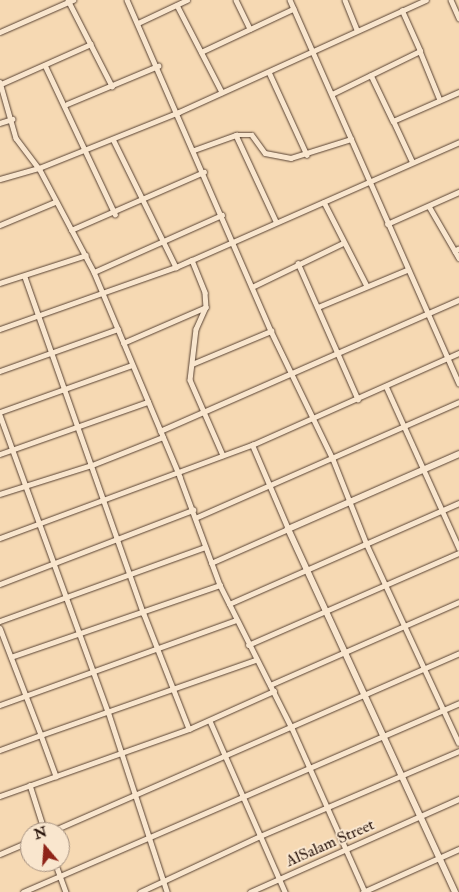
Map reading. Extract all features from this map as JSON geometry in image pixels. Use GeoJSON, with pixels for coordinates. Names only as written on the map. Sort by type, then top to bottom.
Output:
{"type":"FeatureCollection","features":[{"type":"Feature","properties":{"kind":"street"},"geometry":{"type":"LineString","coordinates":[[126,0],[179,112],[254,286],[271,331],[314,417],[333,460],[367,546],[459,743]]}},
{"type":"Feature","properties":{"kind":"street"},"geometry":{"type":"LineString","coordinates":[[138,23],[187,0]]}},
{"type":"Feature","properties":{"kind":"street"},"geometry":{"type":"LineString","coordinates":[[236,0],[250,29]]}},
{"type":"Feature","properties":{"kind":"street"},"geometry":{"type":"LineString","coordinates":[[290,0],[332,94],[386,224],[459,383]]}},
{"type":"Feature","properties":{"kind":"street"},"geometry":{"type":"LineString","coordinates":[[344,0],[358,30]]}},
{"type":"Feature","properties":{"kind":"street"},"geometry":{"type":"LineString","coordinates":[[0,179],[39,168],[179,112],[426,0]]}},
{"type":"Feature","properties":{"kind":"street"},"geometry":{"type":"LineString","coordinates":[[451,0],[459,18]]}},
{"type":"Feature","properties":{"kind":"street"},"geometry":{"type":"LineString","coordinates":[[0,32],[70,1],[112,86]]}},
{"type":"Feature","properties":{"kind":"street"},"geometry":{"type":"LineString","coordinates":[[177,5],[222,92]]}},
{"type":"Feature","properties":{"kind":"street"},"geometry":{"type":"LineString","coordinates":[[201,52],[294,8]]}},
{"type":"Feature","properties":{"kind":"street"},"geometry":{"type":"LineString","coordinates":[[402,11],[440,100]]}},
{"type":"Feature","properties":{"kind":"street"},"geometry":{"type":"LineString","coordinates":[[91,44],[1,83],[16,138],[39,168],[55,202],[86,255],[104,293],[132,365],[179,473],[220,585],[255,660],[274,691],[292,728],[325,808],[364,892],[459,849]]}},
{"type":"Feature","properties":{"kind":"street"},"geometry":{"type":"LineString","coordinates":[[332,94],[420,51]]}},
{"type":"Feature","properties":{"kind":"street"},"geometry":{"type":"LineString","coordinates":[[45,65],[66,104],[115,214]]}},
{"type":"Feature","properties":{"kind":"street"},"geometry":{"type":"LineString","coordinates":[[66,104],[158,66]]}},
{"type":"Feature","properties":{"kind":"street"},"geometry":{"type":"LineString","coordinates":[[269,72],[307,155]]}},
{"type":"Feature","properties":{"kind":"street"},"geometry":{"type":"LineString","coordinates":[[371,75],[412,162]]}},
{"type":"Feature","properties":{"kind":"street"},"geometry":{"type":"LineString","coordinates":[[393,121],[459,92]]}},
{"type":"Feature","properties":{"kind":"street"},"geometry":{"type":"LineString","coordinates":[[0,124],[12,119]]}},
{"type":"Feature","properties":{"kind":"street"},"geometry":{"type":"LineString","coordinates":[[194,150],[236,135],[252,135],[265,153],[279,157],[307,155],[351,139]]}},
{"type":"Feature","properties":{"kind":"street"},"geometry":{"type":"LineString","coordinates":[[236,135],[276,221]]}},
{"type":"Feature","properties":{"kind":"street"},"geometry":{"type":"LineString","coordinates":[[113,139],[176,267]]}},
{"type":"Feature","properties":{"kind":"street"},"geometry":{"type":"LineString","coordinates":[[0,329],[176,267],[276,221],[458,144]]}},
{"type":"Feature","properties":{"kind":"street"},"geometry":{"type":"LineString","coordinates":[[71,230],[115,214],[204,172]]}},
{"type":"Feature","properties":{"kind":"street"},"geometry":{"type":"LineString","coordinates":[[386,224],[459,192]]}},
{"type":"Feature","properties":{"kind":"street"},"geometry":{"type":"LineString","coordinates":[[0,225],[55,202]]}},
{"type":"Feature","properties":{"kind":"street"},"geometry":{"type":"LineString","coordinates":[[324,202],[343,243],[367,286]]}},
{"type":"Feature","properties":{"kind":"street"},"geometry":{"type":"LineString","coordinates":[[429,206],[457,250],[459,258]]}},
{"type":"Feature","properties":{"kind":"street"},"geometry":{"type":"LineString","coordinates":[[94,272],[222,215]]}},
{"type":"Feature","properties":{"kind":"street"},"geometry":{"type":"LineString","coordinates":[[254,286],[298,263],[343,243]]}},
{"type":"Feature","properties":{"kind":"street"},"geometry":{"type":"LineString","coordinates":[[0,283],[25,277],[86,255]]}},
{"type":"Feature","properties":{"kind":"street"},"geometry":{"type":"LineString","coordinates":[[192,260],[206,297],[206,307],[196,329],[190,380],[223,455]]}},
{"type":"Feature","properties":{"kind":"street"},"geometry":{"type":"LineString","coordinates":[[298,263],[358,399]]}},
{"type":"Feature","properties":{"kind":"street"},"geometry":{"type":"LineString","coordinates":[[318,306],[407,270]]}},
{"type":"Feature","properties":{"kind":"street"},"geometry":{"type":"LineString","coordinates":[[25,277],[144,614],[189,729]]}},
{"type":"Feature","properties":{"kind":"street"},"geometry":{"type":"LineString","coordinates":[[160,431],[459,300]]}},
{"type":"Feature","properties":{"kind":"street"},"geometry":{"type":"LineString","coordinates":[[123,343],[206,307]]}},
{"type":"Feature","properties":{"kind":"street"},"geometry":{"type":"LineString","coordinates":[[0,371],[118,329]]}},
{"type":"Feature","properties":{"kind":"street"},"geometry":{"type":"LineString","coordinates":[[192,364],[271,331]]}},
{"type":"Feature","properties":{"kind":"street"},"geometry":{"type":"LineString","coordinates":[[0,538],[105,502],[252,445],[459,353]]}},
{"type":"Feature","properties":{"kind":"street"},"geometry":{"type":"LineString","coordinates":[[132,365],[0,414],[66,597],[82,635],[151,837],[167,892]]}},
{"type":"Feature","properties":{"kind":"street"},"geometry":{"type":"LineString","coordinates":[[386,386],[444,510],[459,548]]}},
{"type":"Feature","properties":{"kind":"street"},"geometry":{"type":"LineString","coordinates":[[0,454],[148,402]]}},
{"type":"Feature","properties":{"kind":"street"},"geometry":{"type":"LineString","coordinates":[[196,518],[333,460],[459,402]]}},
{"type":"Feature","properties":{"kind":"street"},"geometry":{"type":"LineString","coordinates":[[0,494],[92,465],[163,437]]}},
{"type":"Feature","properties":{"kind":"street"},"geometry":{"type":"LineString","coordinates":[[252,445],[306,572],[365,694],[455,892]]}},
{"type":"Feature","properties":{"kind":"street"},"geometry":{"type":"LineString","coordinates":[[211,563],[459,454]]}},
{"type":"Feature","properties":{"kind":"street"},"geometry":{"type":"LineString","coordinates":[[229,604],[367,546],[459,503]]}},
{"type":"Feature","properties":{"kind":"street"},"geometry":{"type":"LineString","coordinates":[[0,584],[193,510]]}},
{"type":"Feature","properties":{"kind":"street"},"geometry":{"type":"LineString","coordinates":[[0,621],[205,547]]}},
{"type":"Feature","properties":{"kind":"street"},"geometry":{"type":"LineString","coordinates":[[248,645],[326,613],[459,554]]}},
{"type":"Feature","properties":{"kind":"street"},"geometry":{"type":"LineString","coordinates":[[11,657],[144,614],[220,585]]}},
{"type":"Feature","properties":{"kind":"street"},"geometry":{"type":"LineString","coordinates":[[270,685],[346,654],[459,602]]}},
{"type":"Feature","properties":{"kind":"street"},"geometry":{"type":"LineString","coordinates":[[0,705],[236,620]]}},
{"type":"Feature","properties":{"kind":"street"},"geometry":{"type":"LineString","coordinates":[[0,628],[56,776]]}},
{"type":"Feature","properties":{"kind":"street"},"geometry":{"type":"LineString","coordinates":[[70,823],[135,793],[292,728],[459,653]]}},
{"type":"Feature","properties":{"kind":"street"},"geometry":{"type":"LineString","coordinates":[[0,750],[255,660]]}},
{"type":"Feature","properties":{"kind":"street"},"geometry":{"type":"LineString","coordinates":[[0,796],[210,721],[274,691]]}},
{"type":"Feature","properties":{"kind":"street"},"geometry":{"type":"LineString","coordinates":[[23,892],[459,703]]}},
{"type":"Feature","properties":{"kind":"street"},"geometry":{"type":"LineString","coordinates":[[210,721],[241,796],[285,892]]}},
{"type":"Feature","properties":{"kind":"street"},"geometry":{"type":"LineString","coordinates":[[140,892],[260,836],[459,751]]}},
{"type":"Feature","properties":{"kind":"street"},"geometry":{"type":"LineString","coordinates":[[30,785],[42,822]]}},
{"type":"Feature","properties":{"kind":"street","name":"AlSalam Street"},"geometry":{"type":"LineString","coordinates":[[250,892],[459,799]]}},
{"type":"Feature","properties":{"kind":"street"},"geometry":{"type":"LineString","coordinates":[[0,854],[20,845]]}},
{"type":"Feature","properties":{"kind":"street"},"geometry":{"type":"LineString","coordinates":[[59,872],[66,892]]}}]}
